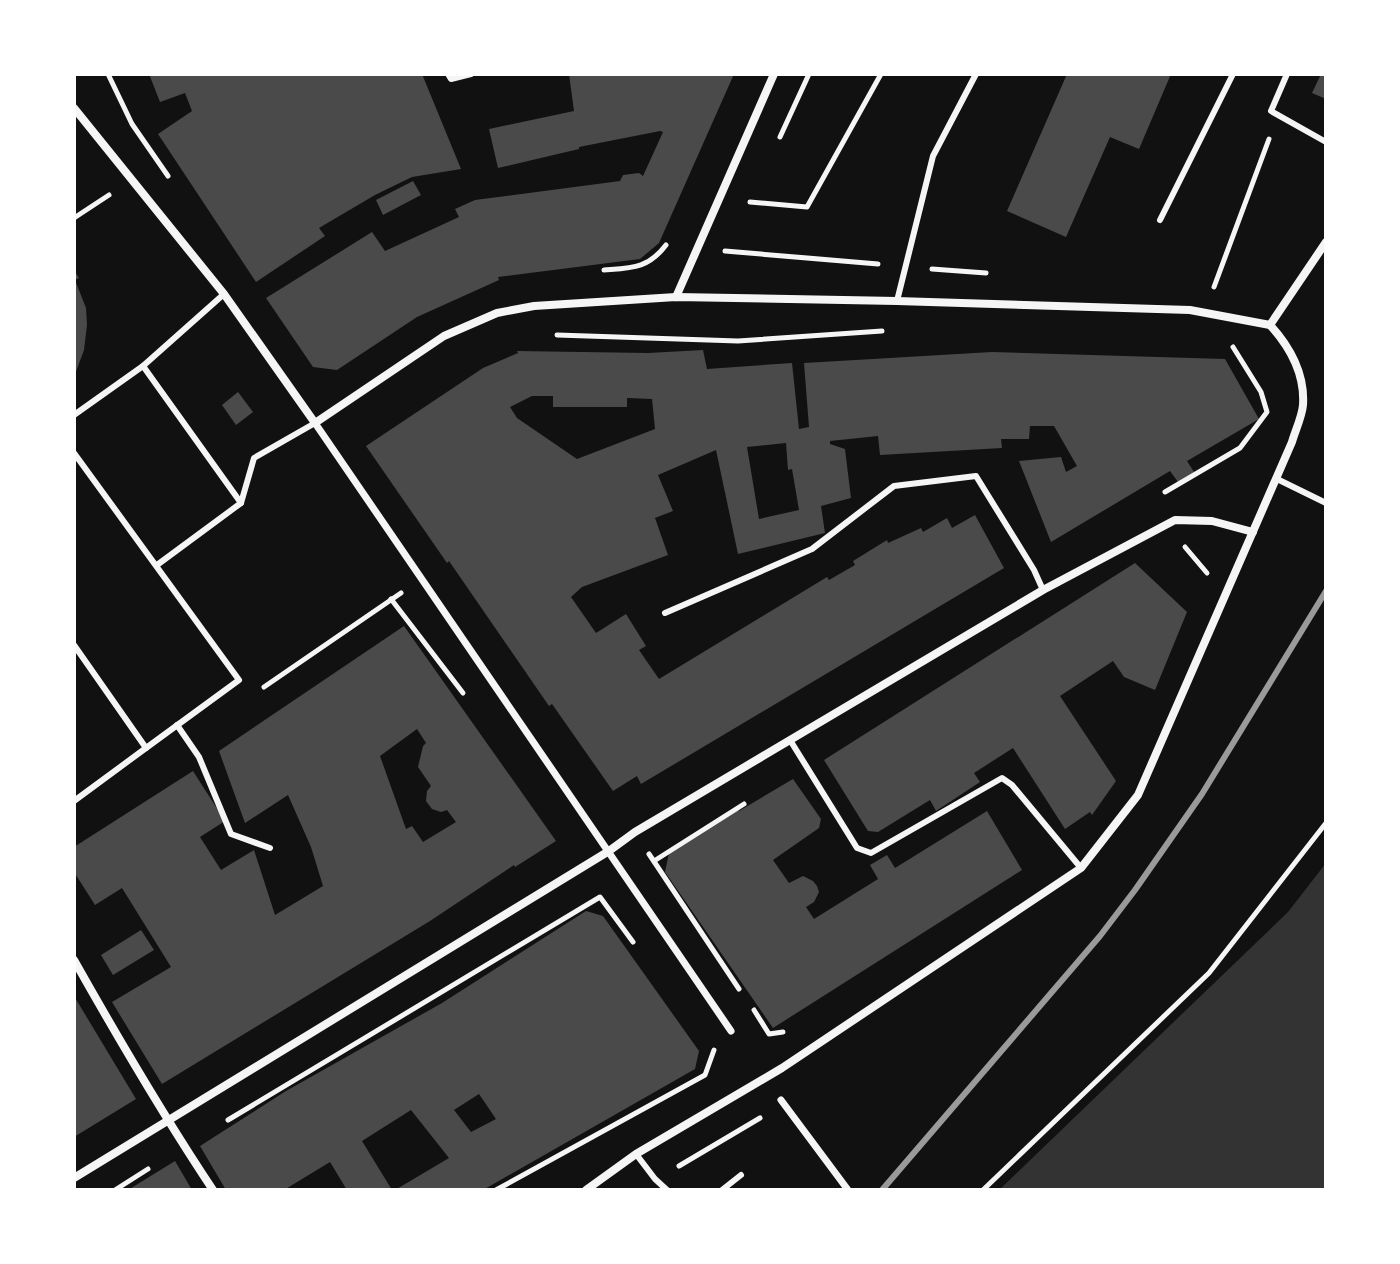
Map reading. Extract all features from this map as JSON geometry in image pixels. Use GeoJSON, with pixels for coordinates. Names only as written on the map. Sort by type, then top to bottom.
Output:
{"type":"FeatureCollection","features":[{"type":"Feature","properties":{"kind":"street"},"geometry":{"type":"LineString","coordinates":[[676,297],[774,74]]}},
{"type":"Feature","properties":{"kind":"street"},"geometry":{"type":"LineString","coordinates":[[74,108],[224,294],[731,1031]]}},
{"type":"Feature","properties":{"kind":"street"},"geometry":{"type":"LineString","coordinates":[[1270,325],[1326,242]]}},
{"type":"Feature","properties":{"kind":"street"},"geometry":{"type":"LineString","coordinates":[[315,423],[444,336],[497,313],[534,306],[676,297],[1190,310],[1270,325],[1290,347],[1299,374],[1303,405],[1292,442],[1138,795],[1081,868],[782,1068],[636,1154],[586,1190]]}},
{"type":"Feature","properties":{"kind":"street"},"geometry":{"type":"LineString","coordinates":[[74,1178],[609,851],[635,832],[1043,590],[1175,520],[1212,521],[1253,532]]}},
{"type":"Feature","properties":{"kind":"street"},"geometry":{"type":"LineString","coordinates":[[74,960],[151,1096],[170,1120],[213,1190]]}},
{"type":"Feature","properties":{"kind":"street"},"geometry":{"type":"LineString","coordinates":[[781,1100],[848,1190]]}},
{"type":"Feature","properties":{"kind":"lane"},"geometry":{"type":"LineString","coordinates":[[448,74],[451,79],[471,74]]}},
{"type":"Feature","properties":{"kind":"lane"},"geometry":{"type":"LineString","coordinates":[[897,301],[933,156],[976,74]]}},
{"type":"Feature","properties":{"kind":"lane"},"geometry":{"type":"LineString","coordinates":[[1160,220],[1233,74]]}},
{"type":"Feature","properties":{"kind":"lane"},"geometry":{"type":"LineString","coordinates":[[1287,74],[1271,111],[1326,142]]}},
{"type":"Feature","properties":{"kind":"lane"},"geometry":{"type":"LineString","coordinates":[[74,415],[143,366],[224,294]]}},
{"type":"Feature","properties":{"kind":"lane"},"geometry":{"type":"LineString","coordinates":[[143,366],[241,503]]}},
{"type":"Feature","properties":{"kind":"lane"},"geometry":{"type":"LineString","coordinates":[[157,565],[241,503],[254,458],[315,423]]}},
{"type":"Feature","properties":{"kind":"lane"},"geometry":{"type":"LineString","coordinates":[[74,453],[239,680],[74,801]]}},
{"type":"Feature","properties":{"kind":"lane"},"geometry":{"type":"LineString","coordinates":[[665,613],[812,549],[894,486],[976,476],[1043,590]]}},
{"type":"Feature","properties":{"kind":"lane"},"geometry":{"type":"LineString","coordinates":[[1277,479],[1326,503]]}},
{"type":"Feature","properties":{"kind":"lane"},"geometry":{"type":"LineString","coordinates":[[74,645],[146,748]]}},
{"type":"Feature","properties":{"kind":"lane"},"geometry":{"type":"LineString","coordinates":[[177,725],[199,757],[231,834],[270,848]]}},
{"type":"Feature","properties":{"kind":"lane"},"geometry":{"type":"LineString","coordinates":[[790,740],[857,848],[871,853],[1002,778],[1012,785],[1081,868]]}},
{"type":"Feature","properties":{"kind":"lane"},"geometry":{"type":"LineString","coordinates":[[636,1154],[667,1190]]}},
{"type":"Feature","properties":{"kind":"lane"},"geometry":{"type":"LineString","coordinates":[[722,1190],[741,1175]]}},
{"type":"Feature","properties":{"kind":"path"},"geometry":{"type":"LineString","coordinates":[[108,74],[118,94]]}},
{"type":"Feature","properties":{"kind":"path"},"geometry":{"type":"LineString","coordinates":[[776,145],[809,74]]}},
{"type":"Feature","properties":{"kind":"path"},"geometry":{"type":"LineString","coordinates":[[750,202],[807,207],[881,74]]}},
{"type":"Feature","properties":{"kind":"path"},"geometry":{"type":"LineString","coordinates":[[1213,289],[1278,115]]}},
{"type":"Feature","properties":{"kind":"path"},"geometry":{"type":"LineString","coordinates":[[74,218],[130,181]]}},
{"type":"Feature","properties":{"kind":"path"},"geometry":{"type":"LineString","coordinates":[[744,214],[757,188]]}},
{"type":"Feature","properties":{"kind":"path"},"geometry":{"type":"LineString","coordinates":[[595,272],[637,267],[652,261],[671,235]]}},
{"type":"Feature","properties":{"kind":"path"},"geometry":{"type":"LineString","coordinates":[[731,239],[725,251],[998,274]]}},
{"type":"Feature","properties":{"kind":"path"},"geometry":{"type":"LineString","coordinates":[[550,335],[738,341],[888,331]]}},
{"type":"Feature","properties":{"kind":"path"},"geometry":{"type":"LineString","coordinates":[[1158,497],[1240,448],[1267,412],[1261,392],[1230,342]]}},
{"type":"Feature","properties":{"kind":"path"},"geometry":{"type":"LineString","coordinates":[[391,599],[465,696]]}},
{"type":"Feature","properties":{"kind":"path"},"geometry":{"type":"LineString","coordinates":[[635,832],[654,861],[755,796]]}},
{"type":"Feature","properties":{"kind":"path"},"geometry":{"type":"LineString","coordinates":[[983,1190],[1209,973],[1326,823]]}},
{"type":"Feature","properties":{"kind":"path"},"geometry":{"type":"LineString","coordinates":[[115,1190],[600,897],[635,944]]}},
{"type":"Feature","properties":{"kind":"path"},"geometry":{"type":"LineString","coordinates":[[496,1190],[705,1075],[715,1051],[706,1039]]}},
{"type":"Feature","properties":{"kind":"path"},"geometry":{"type":"LineString","coordinates":[[655,1179],[757,1121],[781,1100]]}},
{"type":"Feature","properties":{"kind":"shaded area"},"geometry":{"type":"Polygon","coordinates":[[[1326,863],[1324,1190],[999,1190],[1288,912],[1326,863]]]}},
{"type":"Feature","properties":{"kind":"building"},"geometry":{"type":"Polygon","coordinates":[[[149,74],[422,74],[461,169],[412,177],[375,195],[319,228],[325,236],[256,282],[158,134],[192,111],[185,93],[160,102],[149,74]]]}},
{"type":"Feature","properties":{"kind":"building"},"geometry":{"type":"Polygon","coordinates":[[[569,74],[734,74],[659,243],[640,259],[498,277],[499,280],[417,317],[337,370],[313,367],[266,298],[372,232],[385,251],[459,217],[455,209],[475,200],[620,181],[623,175],[639,173],[643,176],[663,132],[579,147],[498,168],[489,129],[574,111],[569,74]]]}},
{"type":"Feature","properties":{"kind":"building"},"geometry":{"type":"Polygon","coordinates":[[[1067,74],[1171,74],[1139,149],[1110,137],[1066,237],[1007,211],[1067,74]]]}},
{"type":"Feature","properties":{"kind":"building"},"geometry":{"type":"Polygon","coordinates":[[[1321,74],[1326,74],[1326,99],[1312,93],[1321,74]]]}},
{"type":"Feature","properties":{"kind":"building"},"geometry":{"type":"Polygon","coordinates":[[[413,181],[421,195],[383,215],[376,200],[413,181]]]}},
{"type":"Feature","properties":{"kind":"building"},"geometry":{"type":"Polygon","coordinates":[[[74,270],[79,278],[75,280],[86,308],[87,325],[84,350],[74,377],[74,270]]]}},
{"type":"Feature","properties":{"kind":"building"},"geometry":{"type":"Polygon","coordinates":[[[703,350],[707,369],[792,363],[799,429],[809,427],[804,363],[992,352],[1225,359],[1259,419],[1187,461],[1194,472],[1178,482],[1170,471],[1051,542],[1019,461],[1061,457],[1066,472],[1077,466],[1054,426],[1030,426],[1029,439],[1001,439],[1002,448],[880,455],[878,436],[830,441],[830,444],[845,449],[851,498],[821,506],[825,533],[738,554],[716,450],[658,475],[673,511],[655,518],[668,555],[582,587],[571,597],[596,633],[626,614],[646,646],[639,650],[659,679],[827,577],[829,580],[855,565],[853,561],[887,540],[888,543],[921,528],[923,532],[947,518],[952,528],[975,515],[1004,568],[641,784],[637,776],[613,791],[552,704],[549,706],[366,446],[483,368],[517,351],[648,353],[703,350]],[[532,396],[510,407],[517,418],[577,459],[655,429],[652,399],[627,398],[627,407],[553,407],[553,396],[532,396]],[[786,443],[747,447],[759,519],[799,510],[792,469],[788,470],[786,443]]]}},
{"type":"Feature","properties":{"kind":"building"},"geometry":{"type":"Polygon","coordinates":[[[238,392],[253,412],[236,425],[222,405],[238,392]]]}},
{"type":"Feature","properties":{"kind":"building"},"geometry":{"type":"Polygon","coordinates":[[[1135,563],[1187,612],[1155,690],[1124,677],[1113,661],[1060,696],[1116,781],[1092,815],[1090,812],[1065,829],[1013,748],[974,773],[980,782],[936,811],[930,800],[878,832],[868,831],[824,760],[1135,563]]]}},
{"type":"Feature","properties":{"kind":"building"},"geometry":{"type":"Polygon","coordinates":[[[404,626],[556,841],[162,1084],[112,1002],[171,967],[122,888],[95,905],[74,872],[74,847],[193,771],[225,821],[200,837],[221,870],[254,850],[275,915],[323,886],[311,847],[288,795],[245,823],[219,751],[404,626]],[[417,729],[380,756],[406,829],[412,826],[423,842],[456,822],[447,810],[432,809],[426,801],[431,786],[418,767],[426,743],[417,729]]]}},
{"type":"Feature","properties":{"kind":"building"},"geometry":{"type":"Polygon","coordinates":[[[793,779],[821,819],[819,828],[773,860],[789,883],[803,876],[817,886],[819,892],[814,902],[806,907],[814,919],[878,879],[870,865],[887,855],[895,868],[987,811],[1022,870],[773,1028],[665,872],[669,853],[738,809],[793,779]]]}},
{"type":"Feature","properties":{"kind":"building"},"geometry":{"type":"Polygon","coordinates":[[[586,911],[603,916],[699,1051],[695,1069],[483,1190],[395,1190],[449,1158],[411,1110],[362,1141],[392,1190],[347,1190],[330,1162],[284,1190],[226,1190],[200,1146],[286,1091],[442,1003],[586,911]],[[479,1094],[454,1110],[471,1132],[496,1119],[479,1094]]]}},
{"type":"Feature","properties":{"kind":"building"},"geometry":{"type":"Polygon","coordinates":[[[141,930],[154,950],[113,975],[101,955],[141,930]]]}},
{"type":"Feature","properties":{"kind":"building"},"geometry":{"type":"Polygon","coordinates":[[[74,996],[136,1099],[74,1137],[74,996]]]}},
{"type":"Feature","properties":{"kind":"building"},"geometry":{"type":"Polygon","coordinates":[[[175,1161],[192,1190],[128,1190],[175,1161]]]}},
{"type":"Feature","properties":{"kind":"railway"},"geometry":{"type":"LineString","coordinates":[[882,1190],[1100,936],[1135,890],[1202,794],[1326,591]]}}]}
